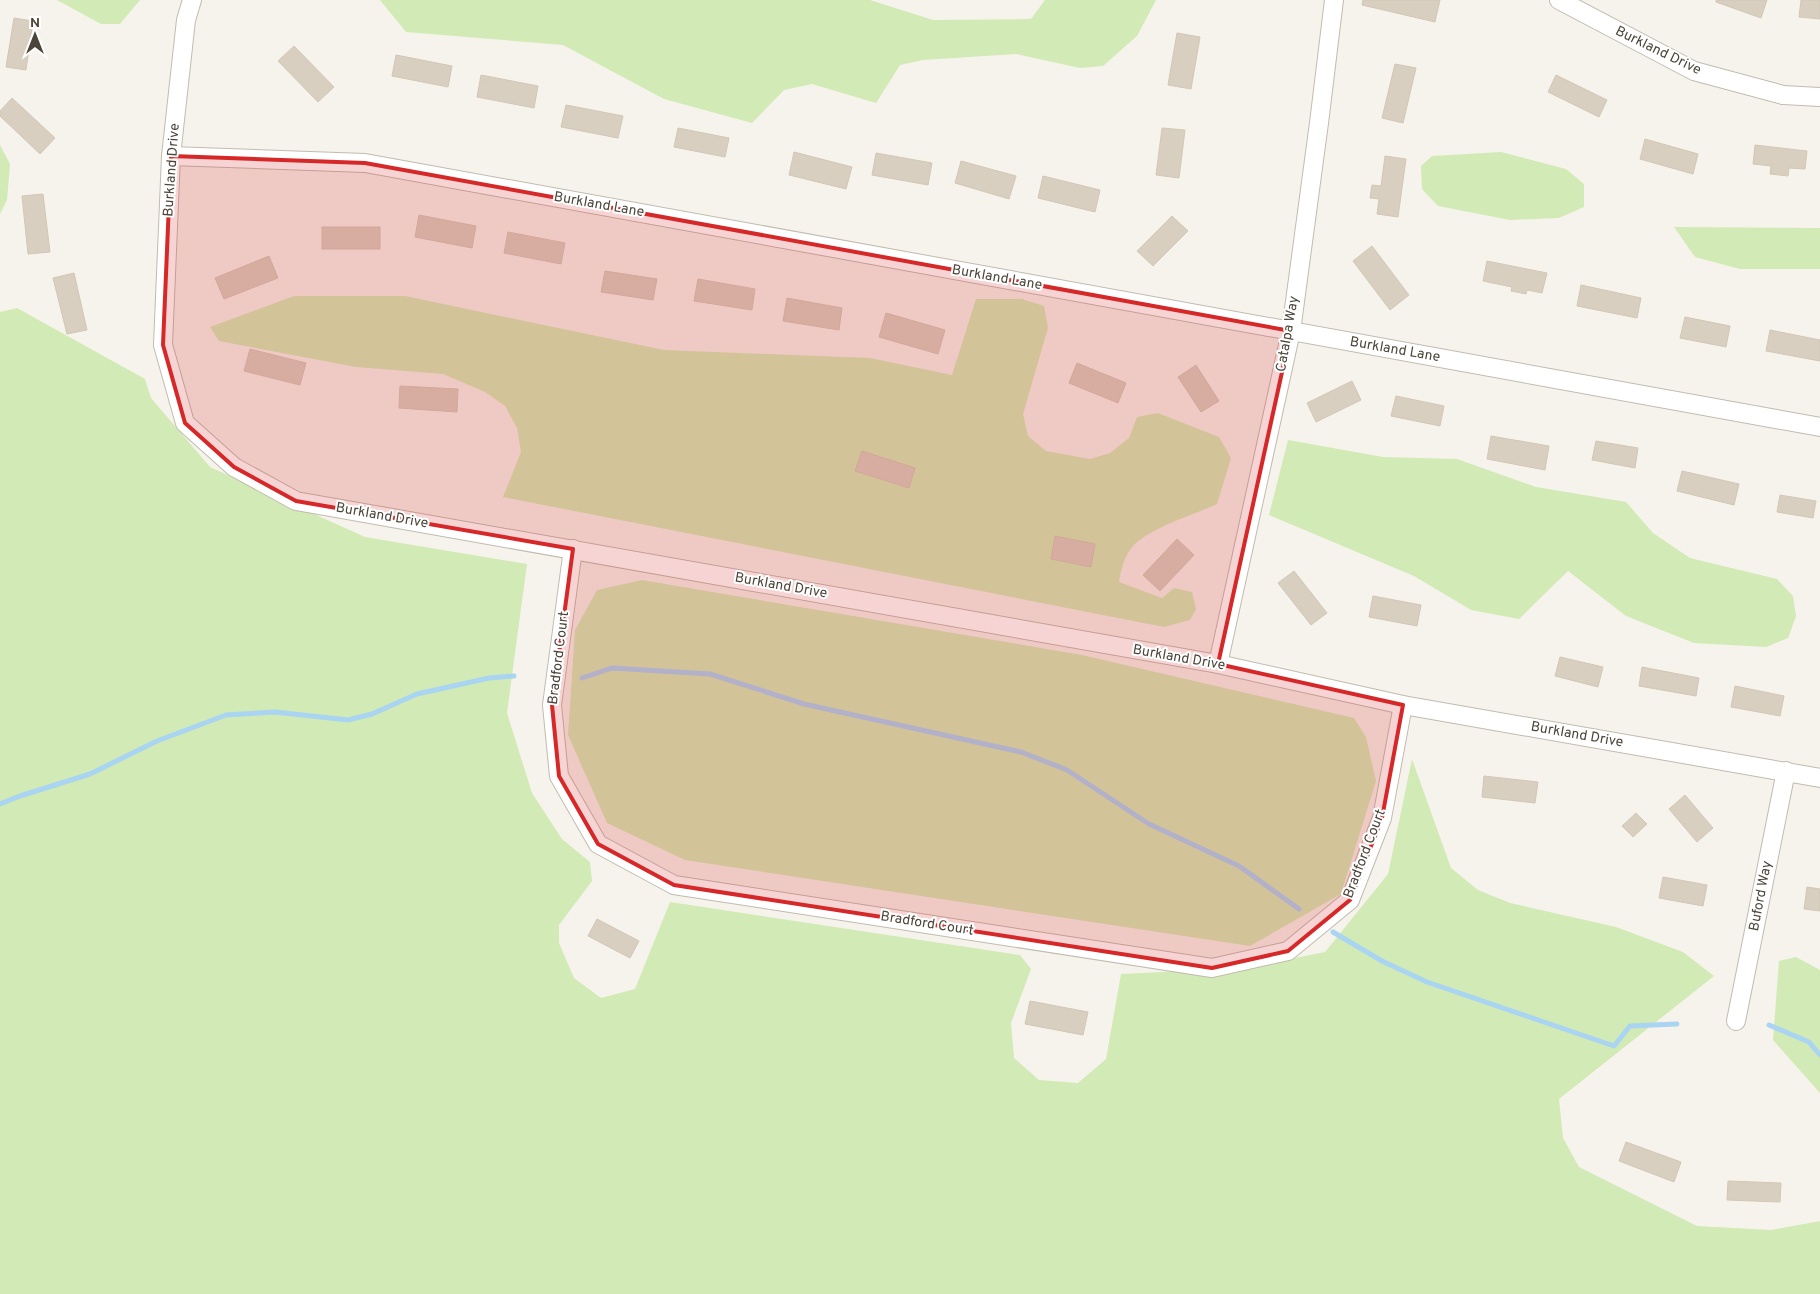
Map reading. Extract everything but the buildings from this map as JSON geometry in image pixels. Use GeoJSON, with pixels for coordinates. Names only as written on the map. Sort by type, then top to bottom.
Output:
{"type":"FeatureCollection","features":[{"type":"Feature","properties":{"kind":"street","name":"Burkland Drive"},"geometry":{"type":"LineString","coordinates":[[192,0],[186,20],[171,156],[163,345],[185,423],[234,467],[296,501],[1218,664],[1403,705],[1820,778]]}},
{"type":"Feature","properties":{"kind":"street","name":"Catalpa Way"},"geometry":{"type":"LineString","coordinates":[[1218,664],[1291,331],[1334,0]]}},
{"type":"Feature","properties":{"kind":"street","name":"Burkland Drive"},"geometry":{"type":"LineString","coordinates":[[1559,0],[1694,71],[1783,95],[1820,97]]}},
{"type":"Feature","properties":{"kind":"street","name":"Burkland Lane"},"geometry":{"type":"LineString","coordinates":[[171,156],[365,163],[1820,428]]}},
{"type":"Feature","properties":{"kind":"street","name":"Bradford Court"},"geometry":{"type":"LineString","coordinates":[[574,549],[552,705],[559,776],[598,844],[674,886],[1212,968],[1288,951],[1350,900],[1382,818],[1403,705]]}},
{"type":"Feature","properties":{"kind":"street","name":"Buford Way"},"geometry":{"type":"LineString","coordinates":[[1736,1022],[1786,771]]}},
{"type":"Feature","properties":{"kind":"highlighted area"},"geometry":{"type":"Polygon","coordinates":[[[171,156],[365,163],[1291,331],[1218,664],[1403,705],[1382,818],[1350,900],[1288,951],[1212,968],[674,885],[598,844],[559,776],[552,705],[573,549],[296,501],[234,467],[185,423],[163,345],[171,156]]]}},
{"type":"Feature","properties":{"kind":"green space"},"geometry":{"type":"Polygon","coordinates":[[[57,0],[140,0],[120,24],[101,24],[57,0]]]}},
{"type":"Feature","properties":{"kind":"green space"},"geometry":{"type":"Polygon","coordinates":[[[380,0],[870,0],[933,20],[1031,19],[1045,0],[1156,0],[1137,36],[1103,66],[1080,68],[1016,54],[923,60],[900,65],[876,103],[812,84],[784,90],[752,123],[664,99],[563,45],[406,32],[380,0]]]}},
{"type":"Feature","properties":{"kind":"green space"},"geometry":{"type":"Polygon","coordinates":[[[0,145],[10,164],[7,200],[0,214],[0,145]]]}},
{"type":"Feature","properties":{"kind":"green space"},"geometry":{"type":"Polygon","coordinates":[[[1501,152],[1566,169],[1584,184],[1584,207],[1559,218],[1510,220],[1438,206],[1422,189],[1421,166],[1432,156],[1501,152]]]}},
{"type":"Feature","properties":{"kind":"green space"},"geometry":{"type":"Polygon","coordinates":[[[1674,227],[1820,228],[1820,269],[1740,269],[1695,257],[1674,227]]]}},
{"type":"Feature","properties":{"kind":"green space"},"geometry":{"type":"Polygon","coordinates":[[[294,296],[405,296],[664,350],[870,358],[952,375],[976,299],[1022,299],[1044,306],[1048,328],[1023,414],[1028,436],[1046,451],[1090,459],[1110,453],[1129,438],[1137,417],[1158,413],[1219,437],[1231,458],[1217,504],[1150,533],[1133,546],[1123,563],[1119,582],[1162,598],[1174,588],[1192,592],[1196,609],[1190,620],[1164,627],[503,497],[521,452],[517,428],[505,406],[485,392],[443,374],[356,367],[219,341],[210,327],[294,296]]]}},
{"type":"Feature","properties":{"kind":"green space"},"geometry":{"type":"Polygon","coordinates":[[[17,308],[145,379],[151,398],[210,467],[365,537],[527,564],[507,713],[532,793],[562,839],[590,862],[592,881],[559,925],[559,943],[574,978],[601,998],[635,989],[670,902],[1020,955],[1031,969],[1011,1023],[1014,1058],[1039,1080],[1078,1083],[1106,1059],[1121,974],[1245,968],[1325,952],[1388,874],[1412,759],[1451,868],[1478,890],[1510,903],[1616,927],[1683,952],[1714,976],[1559,1099],[1563,1138],[1579,1167],[1697,1226],[1771,1230],[1820,1221],[1820,1294],[0,1294],[0,312],[17,308]]]}},
{"type":"Feature","properties":{"kind":"green space"},"geometry":{"type":"Polygon","coordinates":[[[1288,440],[1383,457],[1457,459],[1536,487],[1626,502],[1653,533],[1690,558],[1777,579],[1793,596],[1796,616],[1788,638],[1766,647],[1694,643],[1626,616],[1568,571],[1519,619],[1471,610],[1414,576],[1269,515],[1288,440]]]}},
{"type":"Feature","properties":{"kind":"green space"},"geometry":{"type":"Polygon","coordinates":[[[642,580],[1082,655],[1354,718],[1366,737],[1376,781],[1341,894],[1250,946],[685,860],[607,823],[568,735],[575,630],[597,590],[642,580]]]}},
{"type":"Feature","properties":{"kind":"green space"},"geometry":{"type":"Polygon","coordinates":[[[1796,957],[1820,970],[1820,1093],[1773,1040],[1779,961],[1796,957]]]}},
{"type":"Feature","properties":{"kind":"waterway"},"geometry":{"type":"LineString","coordinates":[[582,678],[612,668],[710,674],[804,704],[1021,752],[1067,770],[1149,824],[1239,866],[1299,909]]}},
{"type":"Feature","properties":{"kind":"waterway"},"geometry":{"type":"LineString","coordinates":[[0,804],[90,774],[157,741],[226,715],[275,712],[348,720],[372,714],[417,694],[489,678],[514,676]]}},
{"type":"Feature","properties":{"kind":"waterway"},"geometry":{"type":"LineString","coordinates":[[1333,932],[1382,961],[1427,982],[1614,1046],[1630,1026],[1677,1024]]}},
{"type":"Feature","properties":{"kind":"waterway"},"geometry":{"type":"LineString","coordinates":[[1769,1025],[1809,1042],[1820,1055]]}}]}
